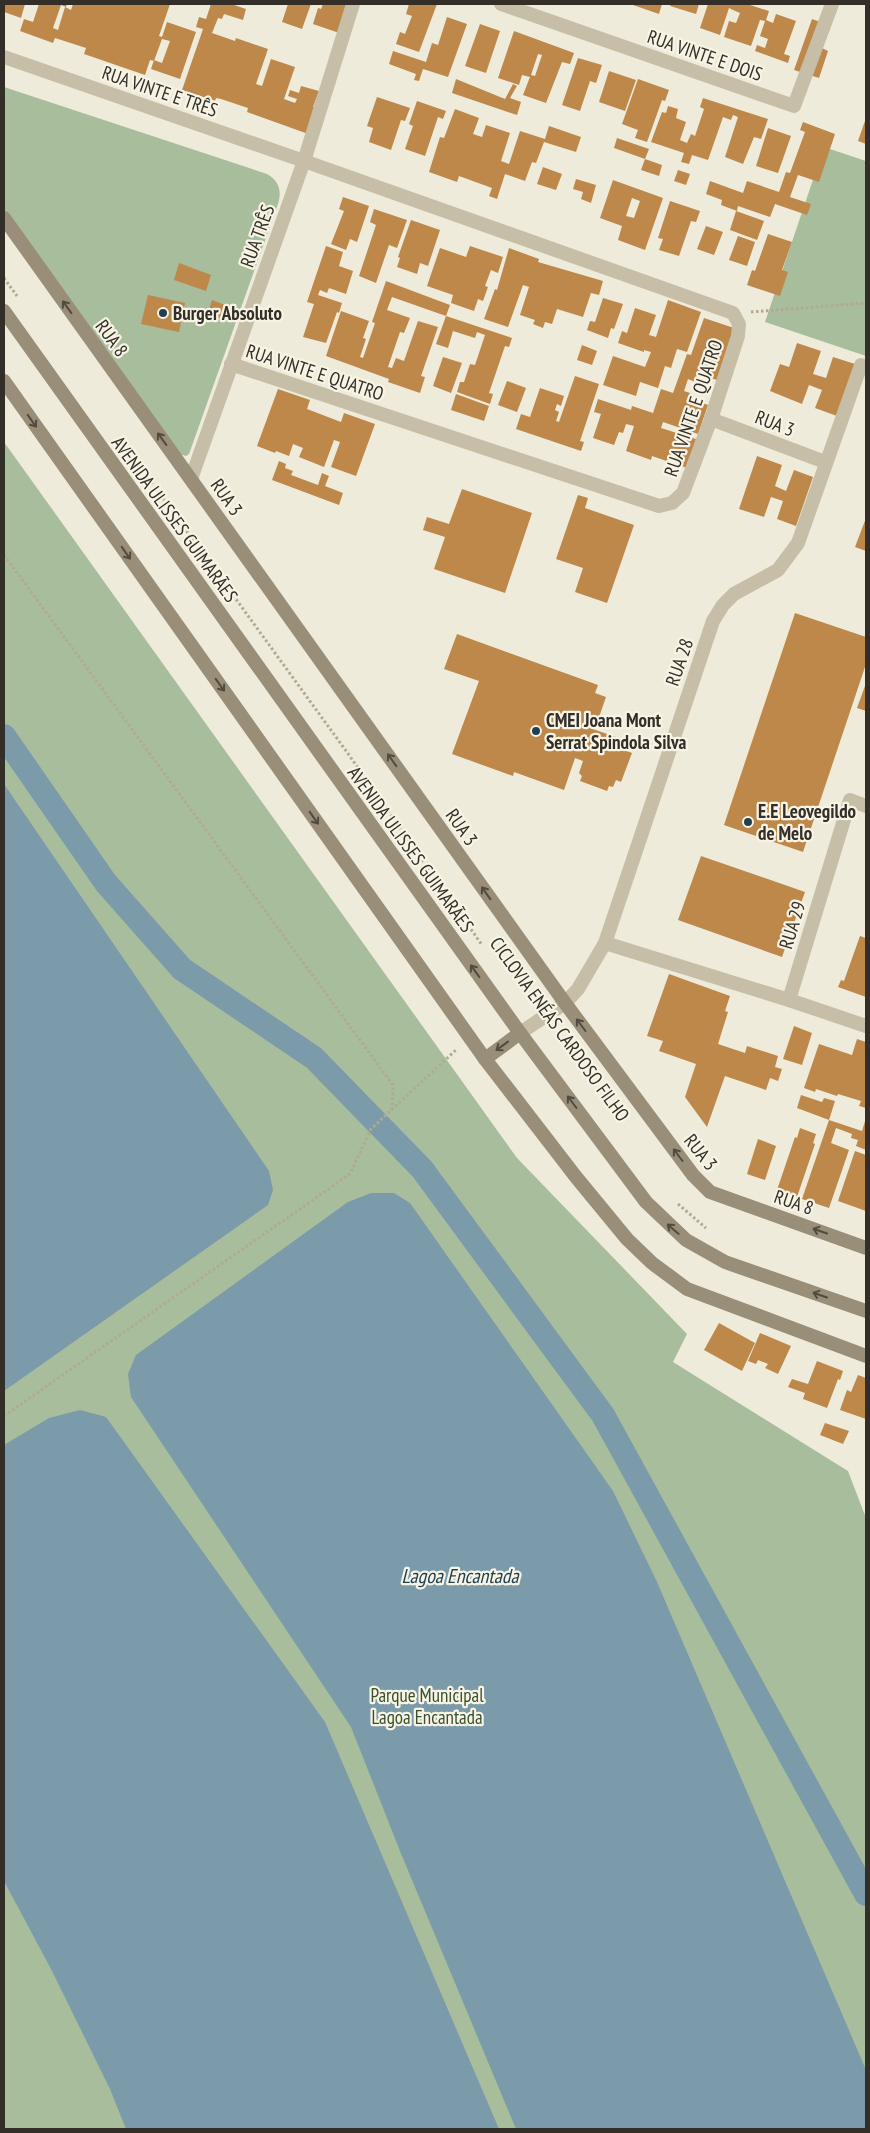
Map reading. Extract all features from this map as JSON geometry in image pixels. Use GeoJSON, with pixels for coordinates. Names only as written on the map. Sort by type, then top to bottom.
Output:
{"type":"FeatureCollection","features":[{"type":"Feature","properties":{"kind":"main road","name":"RUA 8"},"geometry":{"type":"LineString","coordinates":[[4,218],[191,478]]}},
{"type":"Feature","properties":{"kind":"main road","name":"AVENIDA ULISSES GUIMARÃES"},"geometry":{"type":"LineString","coordinates":[[4,311],[520,1033],[646,1202],[686,1240],[725,1262],[866,1311]]}},
{"type":"Feature","properties":{"kind":"main road"},"geometry":{"type":"LineString","coordinates":[[4,381],[469,1036],[576,1177],[627,1240],[670,1278],[687,1289],[866,1356]]}},
{"type":"Feature","properties":{"kind":"main road","name":"RUA 3"},"geometry":{"type":"LineString","coordinates":[[191,478],[565,1003],[694,1175],[710,1192]]}},
{"type":"Feature","properties":{"kind":"main road"},"geometry":{"type":"LineString","coordinates":[[485,1058],[520,1033]]}},
{"type":"Feature","properties":{"kind":"main road","name":"RUA 8"},"geometry":{"type":"LineString","coordinates":[[710,1192],[866,1248]]}},
{"type":"Feature","properties":{"kind":"street","name":"RUA TRÊS"},"geometry":{"type":"LineString","coordinates":[[191,478],[304,161],[353,4]]}},
{"type":"Feature","properties":{"kind":"street","name":"RUA VINTE E DOIS"},"geometry":{"type":"LineString","coordinates":[[501,4],[794,106],[832,4]]}},
{"type":"Feature","properties":{"kind":"street","name":"RUA VINTE E TRÊS"},"geometry":{"type":"LineString","coordinates":[[4,57],[304,161]]}},
{"type":"Feature","properties":{"kind":"street"},"geometry":{"type":"LineString","coordinates":[[304,161],[733,313]]}},
{"type":"Feature","properties":{"kind":"street","name":"RUA VINTE E QUATRO"},"geometry":{"type":"LineString","coordinates":[[231,364],[659,506],[672,503],[683,493],[711,419],[738,336],[739,324],[733,313]]}},
{"type":"Feature","properties":{"kind":"street","name":"RUA 28"},"geometry":{"type":"LineString","coordinates":[[520,1033],[565,1003],[578,989],[605,942],[713,621],[723,605],[734,594],[778,570],[798,543],[861,364]]}},
{"type":"Feature","properties":{"kind":"street","name":"RUA 3"},"geometry":{"type":"LineString","coordinates":[[711,419],[825,462]]}},
{"type":"Feature","properties":{"kind":"street","name":"RUA 29"},"geometry":{"type":"LineString","coordinates":[[789,1000],[850,800],[866,806]]}},
{"type":"Feature","properties":{"kind":"street"},"geometry":{"type":"LineString","coordinates":[[605,942],[866,1026]]}},
{"type":"Feature","properties":{"kind":"path"},"geometry":{"type":"LineString","coordinates":[[4,278],[21,302]]}},
{"type":"Feature","properties":{"kind":"path"},"geometry":{"type":"LineString","coordinates":[[733,313],[866,303]]}},
{"type":"Feature","properties":{"kind":"path","name":"CICLOVIA ENÉAS CARDOSO FILHO"},"geometry":{"type":"LineString","coordinates":[[150,480],[349,755],[485,949]]}},
{"type":"Feature","properties":{"kind":"path"},"geometry":{"type":"LineString","coordinates":[[4,555],[393,1085],[392,1110]]}},
{"type":"Feature","properties":{"kind":"path"},"geometry":{"type":"LineString","coordinates":[[4,1416],[350,1174],[371,1129],[469,1036]]}},
{"type":"Feature","properties":{"kind":"path"},"geometry":{"type":"LineString","coordinates":[[673,1199],[710,1232]]}},
{"type":"Feature","properties":{"kind":"green space"},"geometry":{"type":"Polygon","coordinates":[[[4,87],[267,174],[277,183],[280,195],[278,204],[189,454],[186,456],[173,452],[4,209],[4,87]]]}},
{"type":"Feature","properties":{"kind":"green space"},"geometry":{"type":"Polygon","coordinates":[[[824,147],[866,161],[866,356],[765,322],[824,147]]]}},
{"type":"Feature","properties":{"kind":"green space","name":"Parque Municipal Lagoa Encantada"},"geometry":{"type":"Polygon","coordinates":[[[4,442],[517,1158],[687,1334],[673,1362],[848,1471],[866,1518],[866,2129],[4,2129],[4,442]]]}},
{"type":"Feature","properties":{"kind":"water"},"geometry":{"type":"Polygon","coordinates":[[[4,784],[269,1171],[273,1190],[268,1205],[4,1391],[4,784]]]}},
{"type":"Feature","properties":{"kind":"water","name":"Lagoa Encantada"},"geometry":{"type":"Polygon","coordinates":[[[371,1193],[394,1193],[410,1203],[613,1491],[657,1582],[866,2070],[866,2129],[516,2129],[402,1856],[351,1727],[131,1397],[128,1374],[136,1355],[348,1202],[371,1193]]]}},
{"type":"Feature","properties":{"kind":"water"},"geometry":{"type":"Polygon","coordinates":[[[80,1410],[106,1417],[325,1722],[499,2129],[126,2129],[110,2089],[51,1969],[4,1881],[4,1445],[49,1418],[80,1410]]]}},
{"type":"Feature","properties":{"kind":"building"},"geometry":{"type":"Polygon","coordinates":[[[4,4],[25,4],[21,18],[4,12],[4,4]]]}},
{"type":"Feature","properties":{"kind":"building"},"geometry":{"type":"Polygon","coordinates":[[[39,4],[67,4],[66,7],[61,5],[53,28],[58,30],[65,7],[71,10],[73,4],[170,4],[159,36],[162,37],[167,22],[196,32],[180,79],[151,69],[154,61],[150,60],[145,75],[84,54],[86,48],[55,38],[53,43],[20,31],[24,19],[33,22],[39,4]],[[162,39],[154,60],[162,63],[170,41],[162,39]]]}},
{"type":"Feature","properties":{"kind":"building"},"geometry":{"type":"Polygon","coordinates":[[[211,4],[231,4],[246,9],[243,20],[224,14],[222,19],[218,18],[212,33],[235,41],[236,38],[268,49],[256,84],[262,86],[271,59],[295,67],[284,99],[295,103],[297,99],[288,96],[290,90],[299,93],[301,86],[319,91],[313,107],[319,109],[311,135],[247,112],[248,108],[221,99],[216,98],[215,101],[182,90],[203,29],[196,27],[199,17],[206,19],[211,4]]]}},
{"type":"Feature","properties":{"kind":"building"},"geometry":{"type":"Polygon","coordinates":[[[288,4],[311,4],[302,29],[282,22],[288,4]]]}},
{"type":"Feature","properties":{"kind":"building"},"geometry":{"type":"Polygon","coordinates":[[[323,4],[356,4],[345,35],[313,24],[318,8],[321,9],[323,4]]]}},
{"type":"Feature","properties":{"kind":"building"},"geometry":{"type":"Polygon","coordinates":[[[409,4],[437,4],[419,52],[396,44],[400,32],[405,34],[412,16],[406,14],[409,4]]]}},
{"type":"Feature","properties":{"kind":"building"},"geometry":{"type":"Polygon","coordinates":[[[630,4],[662,4],[659,14],[630,4]]]}},
{"type":"Feature","properties":{"kind":"building"},"geometry":{"type":"Polygon","coordinates":[[[671,4],[699,4],[696,14],[670,6],[671,4]]]}},
{"type":"Feature","properties":{"kind":"building"},"geometry":{"type":"Polygon","coordinates":[[[708,4],[747,4],[769,11],[766,20],[773,23],[776,14],[796,21],[784,54],[790,56],[788,63],[755,51],[757,45],[765,48],[768,39],[760,36],[765,21],[760,20],[751,46],[724,37],[729,21],[736,23],[740,13],[729,8],[720,35],[700,28],[708,4]]]}},
{"type":"Feature","properties":{"kind":"building"},"geometry":{"type":"Polygon","coordinates":[[[447,17],[467,24],[448,77],[423,69],[419,81],[414,80],[416,74],[389,64],[393,51],[426,62],[432,43],[438,45],[447,17]]]}},
{"type":"Feature","properties":{"kind":"building"},"geometry":{"type":"Polygon","coordinates":[[[812,19],[829,25],[822,48],[828,51],[819,78],[794,70],[812,19]]]}},
{"type":"Feature","properties":{"kind":"building"},"geometry":{"type":"Polygon","coordinates":[[[480,24],[500,31],[486,73],[465,66],[480,24]]]}},
{"type":"Feature","properties":{"kind":"building"},"geometry":{"type":"Polygon","coordinates":[[[514,31],[574,53],[570,64],[562,62],[546,103],[523,95],[530,77],[522,75],[519,85],[498,78],[514,31]],[[538,54],[531,75],[535,76],[542,55],[538,54]]]}},
{"type":"Feature","properties":{"kind":"building"},"geometry":{"type":"Polygon","coordinates":[[[578,58],[602,65],[596,83],[590,81],[580,111],[562,105],[578,58]]]}},
{"type":"Feature","properties":{"kind":"building"},"geometry":{"type":"Polygon","coordinates":[[[609,71],[636,80],[625,111],[599,102],[609,71]]]}},
{"type":"Feature","properties":{"kind":"building"},"geometry":{"type":"Polygon","coordinates":[[[456,79],[505,99],[513,84],[517,86],[510,98],[521,102],[517,115],[452,93],[456,79]]]}},
{"type":"Feature","properties":{"kind":"building"},"geometry":{"type":"Polygon","coordinates":[[[638,79],[669,90],[665,101],[662,100],[647,142],[635,138],[638,130],[622,124],[638,79]]]}},
{"type":"Feature","properties":{"kind":"building"},"geometry":{"type":"Polygon","coordinates":[[[377,97],[410,108],[405,121],[401,120],[391,150],[369,142],[373,128],[367,126],[377,97]]]}},
{"type":"Feature","properties":{"kind":"building"},"geometry":{"type":"Polygon","coordinates":[[[703,98],[768,119],[761,139],[754,137],[743,164],[725,157],[738,117],[733,115],[731,120],[723,117],[708,160],[692,155],[689,164],[681,162],[684,153],[651,142],[662,112],[666,113],[668,106],[678,109],[676,118],[686,122],[680,140],[687,143],[691,134],[695,136],[704,109],[700,107],[703,98]]]}},
{"type":"Feature","properties":{"kind":"building"},"geometry":{"type":"Polygon","coordinates":[[[417,101],[446,111],[443,119],[438,117],[425,156],[405,149],[413,126],[409,124],[417,101]]]}},
{"type":"Feature","properties":{"kind":"building"},"geometry":{"type":"Polygon","coordinates":[[[455,109],[479,118],[473,134],[482,137],[486,125],[510,133],[501,161],[509,164],[520,131],[545,139],[549,126],[581,137],[576,152],[544,142],[536,163],[532,162],[525,181],[505,174],[497,199],[489,196],[492,188],[459,176],[457,182],[429,172],[440,137],[444,138],[455,109]]]}},
{"type":"Feature","properties":{"kind":"building"},"geometry":{"type":"Polygon","coordinates":[[[866,118],[866,144],[858,141],[866,118]]]}},
{"type":"Feature","properties":{"kind":"building"},"geometry":{"type":"Polygon","coordinates":[[[803,122],[835,134],[819,182],[798,175],[790,197],[811,204],[807,215],[775,204],[770,217],[738,206],[737,211],[721,205],[722,200],[706,194],[710,181],[743,193],[747,181],[779,192],[786,172],[790,173],[805,132],[800,130],[803,122]]]}},
{"type":"Feature","properties":{"kind":"building"},"geometry":{"type":"Polygon","coordinates":[[[768,128],[791,136],[778,173],[756,166],[768,128]]]}},
{"type":"Feature","properties":{"kind":"building"},"geometry":{"type":"Polygon","coordinates":[[[617,138],[649,149],[645,159],[614,148],[617,138]]]}},
{"type":"Feature","properties":{"kind":"building"},"geometry":{"type":"Polygon","coordinates":[[[645,159],[662,165],[659,176],[641,170],[645,159]]]}},
{"type":"Feature","properties":{"kind":"building"},"geometry":{"type":"Polygon","coordinates":[[[543,167],[562,174],[556,190],[537,184],[543,167]]]}},
{"type":"Feature","properties":{"kind":"building"},"geometry":{"type":"Polygon","coordinates":[[[678,170],[690,174],[686,185],[674,181],[678,170]]]}},
{"type":"Feature","properties":{"kind":"building"},"geometry":{"type":"Polygon","coordinates":[[[576,179],[596,185],[591,203],[581,199],[583,192],[573,189],[576,179]]]}},
{"type":"Feature","properties":{"kind":"building"},"geometry":{"type":"Polygon","coordinates":[[[613,180],[663,198],[645,250],[618,240],[622,226],[600,218],[613,180]],[[632,198],[626,216],[634,218],[640,201],[632,198]]]}},
{"type":"Feature","properties":{"kind":"building"},"geometry":{"type":"Polygon","coordinates":[[[343,197],[369,206],[357,242],[350,239],[346,250],[331,244],[344,211],[339,209],[343,197]]]}},
{"type":"Feature","properties":{"kind":"building"},"geometry":{"type":"Polygon","coordinates":[[[670,201],[700,211],[696,222],[691,221],[679,256],[659,250],[663,239],[658,238],[670,201]]]}},
{"type":"Feature","properties":{"kind":"building"},"geometry":{"type":"Polygon","coordinates":[[[374,209],[407,220],[397,248],[389,245],[376,283],[359,276],[376,225],[370,222],[374,209]]]}},
{"type":"Feature","properties":{"kind":"building"},"geometry":{"type":"Polygon","coordinates":[[[736,211],[764,221],[757,240],[730,230],[736,211]]]}},
{"type":"Feature","properties":{"kind":"building"},"geometry":{"type":"Polygon","coordinates":[[[411,220],[440,230],[428,266],[420,263],[417,274],[397,267],[400,258],[398,257],[411,220]]]}},
{"type":"Feature","properties":{"kind":"building"},"geometry":{"type":"Polygon","coordinates":[[[706,226],[723,232],[714,255],[697,249],[706,226]]]}},
{"type":"Feature","properties":{"kind":"building"},"geometry":{"type":"Polygon","coordinates":[[[768,234],[792,242],[782,270],[788,272],[780,296],[747,285],[752,270],[755,271],[768,234]]]}},
{"type":"Feature","properties":{"kind":"building"},"geometry":{"type":"Polygon","coordinates":[[[738,236],[755,242],[747,266],[729,260],[738,236]]]}},
{"type":"Feature","properties":{"kind":"building"},"geometry":{"type":"Polygon","coordinates":[[[326,246],[343,252],[339,266],[353,271],[346,294],[329,288],[327,293],[320,290],[318,295],[342,303],[326,343],[303,337],[314,304],[307,302],[326,246]]]}},
{"type":"Feature","properties":{"kind":"building"},"geometry":{"type":"Polygon","coordinates":[[[470,246],[503,257],[498,273],[491,270],[485,286],[488,287],[483,301],[478,299],[474,311],[451,303],[453,295],[427,286],[440,248],[466,257],[470,246]]]}},
{"type":"Feature","properties":{"kind":"building"},"geometry":{"type":"Polygon","coordinates":[[[509,248],[539,259],[538,262],[603,281],[599,295],[591,293],[583,317],[557,309],[552,324],[545,322],[543,328],[533,324],[535,320],[520,315],[529,287],[523,285],[508,327],[484,319],[495,289],[497,290],[509,248]]]}},
{"type":"Feature","properties":{"kind":"building"},"geometry":{"type":"Polygon","coordinates":[[[179,263],[211,275],[206,291],[174,280],[179,263]]]}},
{"type":"Feature","properties":{"kind":"building"},"geometry":{"type":"Polygon","coordinates":[[[386,281],[450,305],[446,316],[392,297],[387,310],[410,318],[404,333],[400,332],[388,367],[392,368],[396,358],[404,361],[418,321],[438,327],[421,376],[425,377],[420,393],[388,382],[389,379],[326,356],[341,311],[369,321],[363,338],[366,339],[360,357],[363,358],[375,323],[372,322],[386,281]]]}},
{"type":"Feature","properties":{"kind":"building","name":"Burger Absoluto"},"geometry":{"type":"Polygon","coordinates":[[[148,295],[185,303],[179,332],[141,324],[148,295]]]}},
{"type":"Feature","properties":{"kind":"building"},"geometry":{"type":"Polygon","coordinates":[[[603,298],[623,304],[614,329],[611,328],[608,338],[587,330],[590,321],[595,322],[603,298]]]}},
{"type":"Feature","properties":{"kind":"building"},"geometry":{"type":"Polygon","coordinates":[[[212,300],[225,305],[221,318],[208,313],[212,300]]]}},
{"type":"Feature","properties":{"kind":"building"},"geometry":{"type":"Polygon","coordinates":[[[668,300],[701,312],[687,352],[677,349],[671,368],[665,366],[658,388],[640,382],[636,396],[603,385],[613,356],[645,367],[651,352],[644,350],[644,352],[618,343],[622,331],[627,333],[635,308],[656,315],[649,335],[656,337],[668,300]]]}},
{"type":"Feature","properties":{"kind":"building"},"geometry":{"type":"Polygon","coordinates":[[[446,316],[512,338],[509,347],[505,346],[489,393],[493,394],[490,404],[457,392],[460,382],[464,382],[470,364],[475,365],[485,335],[477,332],[475,338],[453,331],[448,348],[436,344],[446,316]]]}},
{"type":"Feature","properties":{"kind":"building"},"geometry":{"type":"Polygon","coordinates":[[[704,318],[734,328],[717,380],[701,375],[698,383],[688,379],[684,391],[690,393],[688,398],[708,405],[698,434],[663,422],[661,428],[696,439],[687,468],[652,456],[651,460],[626,451],[634,426],[626,424],[623,433],[619,432],[614,445],[593,438],[601,414],[594,412],[598,399],[631,410],[632,406],[653,413],[661,389],[673,393],[687,354],[691,355],[704,318]]]}},
{"type":"Feature","properties":{"kind":"building"},"geometry":{"type":"Polygon","coordinates":[[[797,343],[821,351],[813,374],[826,378],[833,357],[855,364],[837,416],[815,408],[822,390],[809,385],[802,404],[770,391],[780,364],[789,367],[797,343]]]}},
{"type":"Feature","properties":{"kind":"building"},"geometry":{"type":"Polygon","coordinates":[[[582,345],[597,351],[592,365],[577,360],[582,345]]]}},
{"type":"Feature","properties":{"kind":"building"},"geometry":{"type":"Polygon","coordinates":[[[443,357],[462,363],[451,393],[433,386],[443,357]]]}},
{"type":"Feature","properties":{"kind":"building"},"geometry":{"type":"Polygon","coordinates":[[[575,376],[599,384],[580,441],[584,442],[581,451],[516,429],[521,414],[530,417],[540,388],[564,396],[561,406],[557,404],[555,410],[559,412],[556,421],[559,422],[575,376]]]}},
{"type":"Feature","properties":{"kind":"building"},"geometry":{"type":"Polygon","coordinates":[[[507,381],[526,388],[517,412],[498,405],[507,381]]]}},
{"type":"Feature","properties":{"kind":"building"},"geometry":{"type":"Polygon","coordinates":[[[278,389],[310,400],[307,409],[341,422],[344,413],[375,424],[356,476],[331,467],[340,442],[334,440],[324,467],[299,457],[303,448],[293,444],[289,456],[257,446],[278,389]]]}},
{"type":"Feature","properties":{"kind":"building"},"geometry":{"type":"Polygon","coordinates":[[[456,394],[489,406],[484,421],[451,410],[456,394]]]}},
{"type":"Feature","properties":{"kind":"building"},"geometry":{"type":"Polygon","coordinates":[[[757,456],[782,465],[775,486],[786,491],[794,470],[813,477],[796,526],[777,519],[783,501],[771,497],[764,517],[739,509],[757,456]]]}},
{"type":"Feature","properties":{"kind":"building"},"geometry":{"type":"Polygon","coordinates":[[[279,461],[286,464],[285,468],[293,471],[291,475],[318,485],[322,473],[329,476],[325,486],[343,493],[339,505],[272,480],[279,461]]]}},
{"type":"Feature","properties":{"kind":"building"},"geometry":{"type":"Polygon","coordinates":[[[462,489],[532,513],[505,593],[434,569],[445,537],[423,530],[427,517],[449,524],[462,489]]]}},
{"type":"Feature","properties":{"kind":"building"},"geometry":{"type":"Polygon","coordinates":[[[578,495],[588,498],[585,508],[634,525],[607,603],[575,592],[583,568],[556,559],[578,495]]]}},
{"type":"Feature","properties":{"kind":"building"},"geometry":{"type":"Polygon","coordinates":[[[866,518],[866,551],[855,547],[866,518]]]}},
{"type":"Feature","properties":{"kind":"building"},"geometry":{"type":"Polygon","coordinates":[[[795,613],[866,637],[866,664],[803,852],[724,825],[795,613]]]}},
{"type":"Feature","properties":{"kind":"building"},"geometry":{"type":"Polygon","coordinates":[[[457,634],[598,685],[595,693],[606,697],[597,723],[593,721],[590,728],[630,742],[627,751],[632,753],[621,782],[616,780],[613,787],[609,786],[607,791],[580,781],[582,776],[579,773],[583,761],[575,758],[564,790],[514,772],[513,776],[452,754],[479,681],[444,669],[457,634]]]}},
{"type":"Feature","properties":{"kind":"building"},"geometry":{"type":"Polygon","coordinates":[[[866,683],[866,711],[857,708],[866,683]]]}},
{"type":"Feature","properties":{"kind":"building"},"geometry":{"type":"Polygon","coordinates":[[[701,856],[805,892],[782,957],[678,920],[701,856]]]}},
{"type":"Feature","properties":{"kind":"building"},"geometry":{"type":"Polygon","coordinates":[[[860,936],[866,938],[866,997],[838,987],[841,980],[844,981],[860,936]]]}},
{"type":"Feature","properties":{"kind":"building"},"geometry":{"type":"Polygon","coordinates":[[[669,974],[730,996],[725,1011],[728,1012],[718,1044],[745,1053],[747,1046],[778,1056],[775,1067],[782,1069],[778,1081],[770,1078],[766,1090],[725,1076],[707,1127],[685,1097],[696,1064],[659,1051],[663,1041],[647,1036],[669,974]]]}},
{"type":"Feature","properties":{"kind":"building"},"geometry":{"type":"Polygon","coordinates":[[[794,1026],[812,1033],[802,1065],[783,1059],[794,1026]]]}},
{"type":"Feature","properties":{"kind":"building"},"geometry":{"type":"Polygon","coordinates":[[[857,1039],[866,1042],[866,1108],[859,1106],[861,1101],[838,1094],[837,1096],[816,1089],[815,1092],[804,1088],[819,1044],[852,1055],[857,1039]]]}},
{"type":"Feature","properties":{"kind":"building"},"geometry":{"type":"Polygon","coordinates":[[[801,1095],[822,1102],[824,1098],[835,1101],[829,1120],[797,1108],[801,1095]]]}},
{"type":"Feature","properties":{"kind":"building"},"geometry":{"type":"Polygon","coordinates":[[[866,1118],[866,1150],[856,1146],[858,1140],[851,1138],[852,1134],[836,1128],[831,1143],[849,1150],[829,1208],[802,1199],[829,1120],[862,1131],[866,1118]]]}},
{"type":"Feature","properties":{"kind":"building"},"geometry":{"type":"Polygon","coordinates":[[[800,1128],[816,1134],[813,1143],[815,1144],[797,1197],[777,1190],[795,1137],[797,1138],[800,1128]]]}},
{"type":"Feature","properties":{"kind":"building"},"geometry":{"type":"Polygon","coordinates":[[[758,1139],[776,1146],[765,1180],[747,1174],[758,1139]]]}},
{"type":"Feature","properties":{"kind":"building"},"geometry":{"type":"Polygon","coordinates":[[[855,1151],[866,1155],[866,1211],[838,1201],[855,1151]]]}},
{"type":"Feature","properties":{"kind":"building"},"geometry":{"type":"Polygon","coordinates":[[[719,1323],[755,1343],[742,1371],[704,1350],[719,1323]]]}},
{"type":"Feature","properties":{"kind":"building"},"geometry":{"type":"Polygon","coordinates":[[[760,1333],[791,1346],[778,1374],[765,1368],[768,1364],[758,1360],[756,1364],[748,1361],[760,1333]]]}},
{"type":"Feature","properties":{"kind":"building"},"geometry":{"type":"Polygon","coordinates":[[[817,1361],[843,1371],[827,1408],[803,1399],[805,1393],[788,1387],[792,1379],[808,1384],[817,1361]]]}},
{"type":"Feature","properties":{"kind":"building"},"geometry":{"type":"Polygon","coordinates":[[[858,1375],[866,1378],[866,1419],[840,1410],[847,1390],[851,1392],[858,1375]]]}},
{"type":"Feature","properties":{"kind":"building"},"geometry":{"type":"Polygon","coordinates":[[[825,1423],[849,1431],[843,1444],[820,1435],[825,1423]]]}},
{"type":"Feature","properties":{"kind":"waterway"},"geometry":{"type":"LineString","coordinates":[[4,736],[106,883],[182,969],[314,1058],[422,1169],[603,1415],[866,1894]]}},
{"type":"Feature","properties":{"kind":"place","name":"Burger Absoluto"},"geometry":{"type":"Point","coordinates":[163,313]}},
{"type":"Feature","properties":{"kind":"place","name":"CMEI Joana Mont Serrat Spindola Silva"},"geometry":{"type":"Point","coordinates":[536,731]}},
{"type":"Feature","properties":{"kind":"place","name":"E.E Leovegildo de Melo"},"geometry":{"type":"Point","coordinates":[748,822]}}]}
